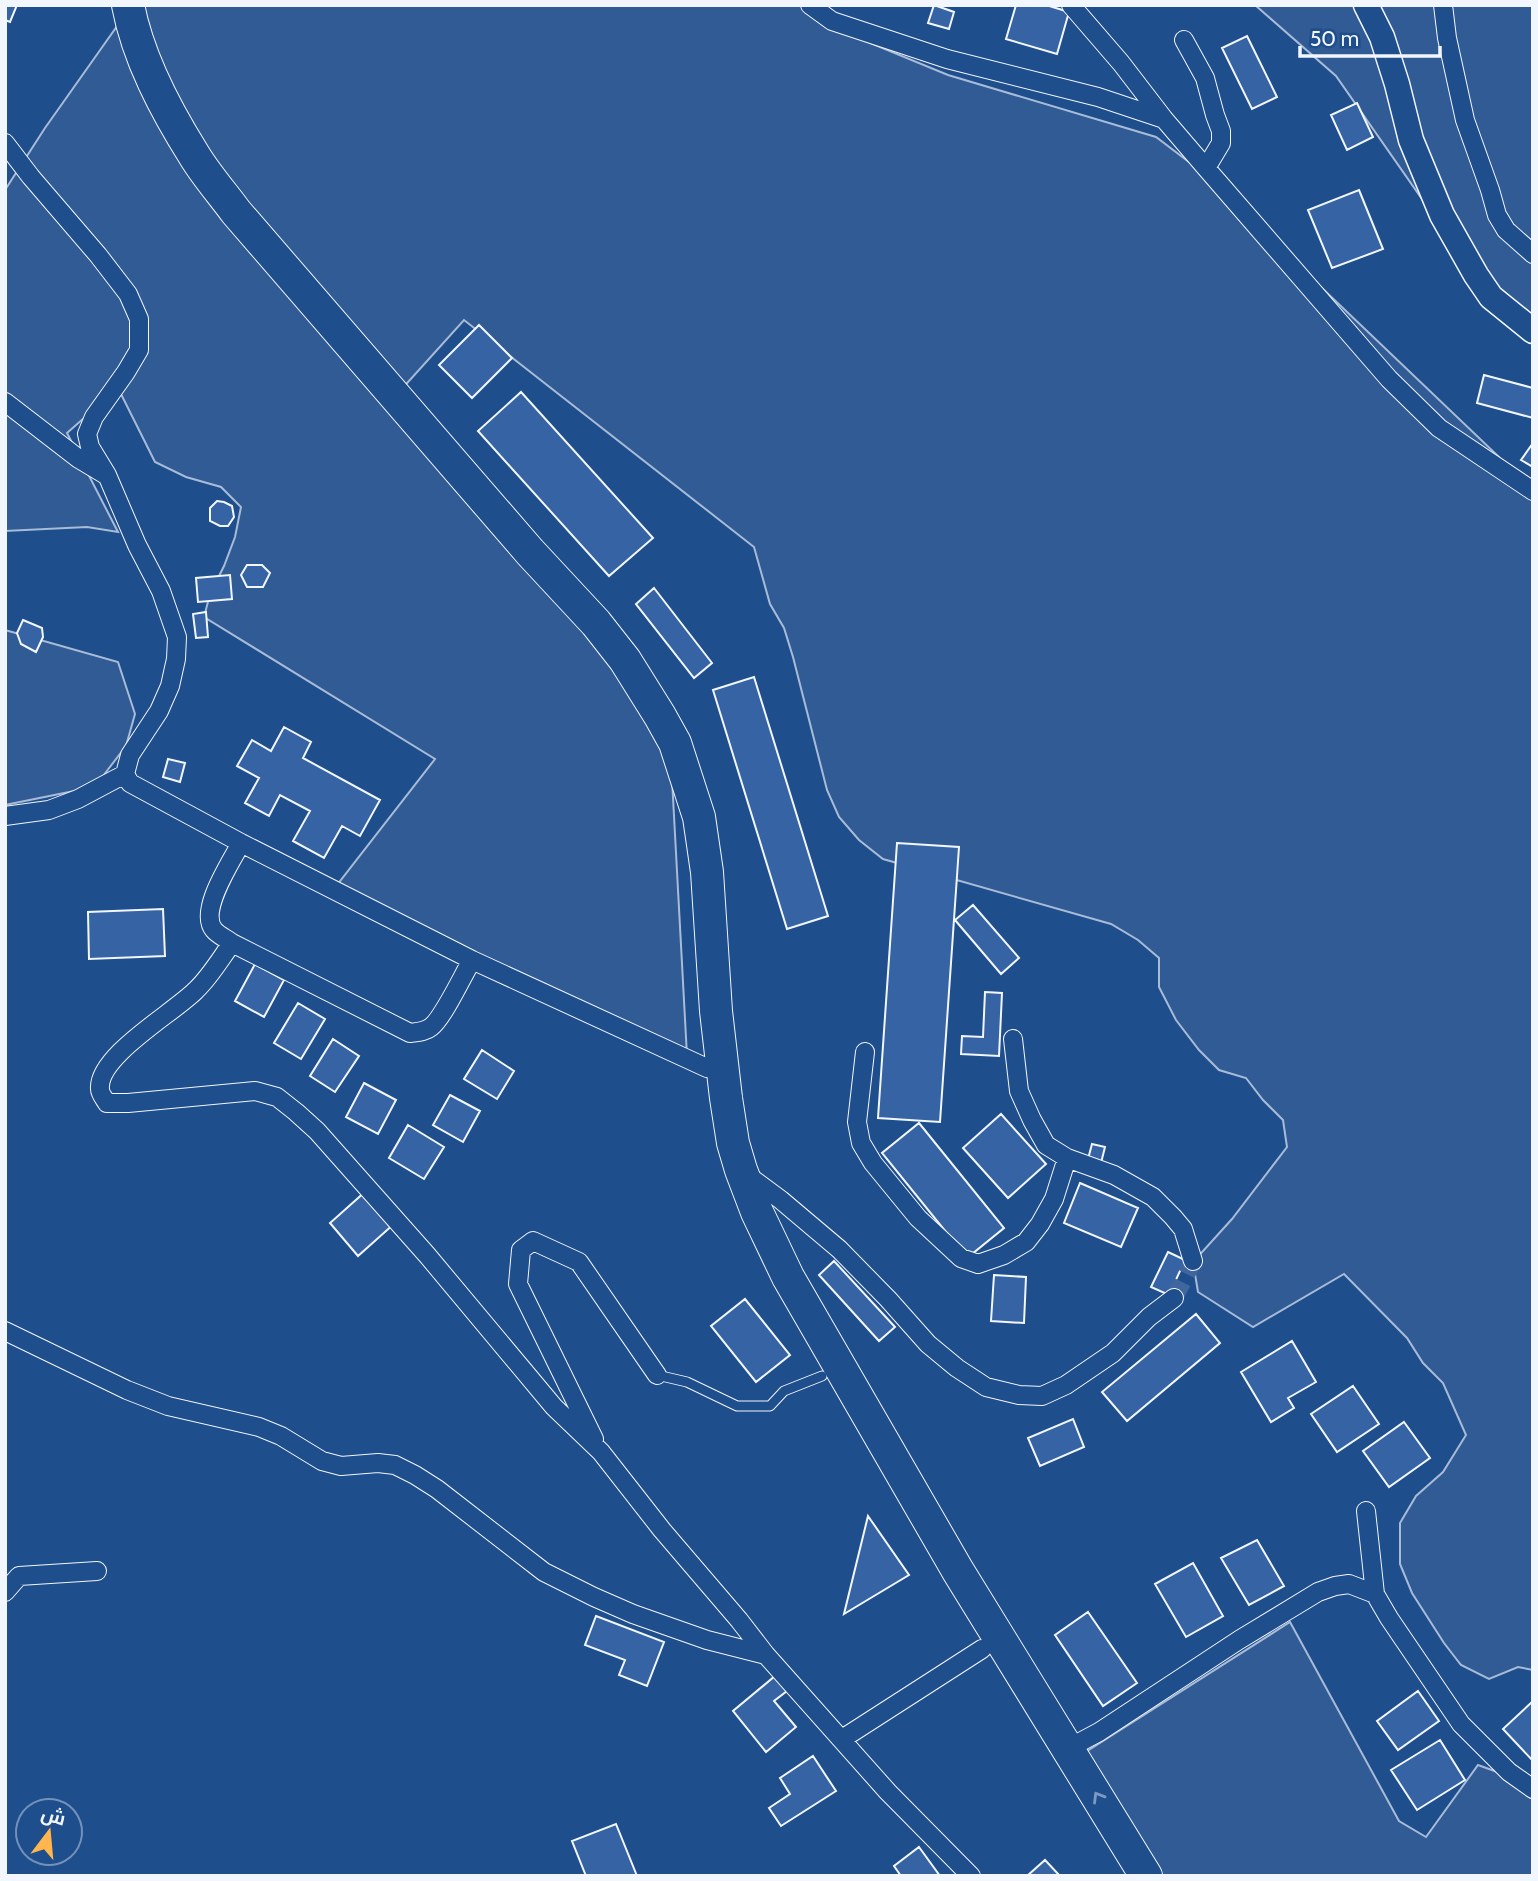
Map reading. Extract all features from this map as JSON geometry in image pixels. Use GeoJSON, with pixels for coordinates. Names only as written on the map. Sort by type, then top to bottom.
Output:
{"type":"FeatureCollection","features":[{"type":"Feature","properties":{"kind":"highway"},"geometry":{"type":"LineString","coordinates":[[110,5],[139,92],[204,201],[260,271],[569,621],[624,691],[663,770],[692,870],[707,1068],[723,1170],[737,1217],[770,1285],[822,1376],[982,1649],[1122,1876]]}},
{"type":"Feature","properties":{"kind":"highway"},"geometry":{"type":"LineString","coordinates":[[128,5],[141,53],[195,157],[263,244],[596,623],[625,660],[675,743],[699,817],[707,872],[716,1010],[733,1143],[757,1213],[789,1277],[958,1571],[1146,1876]]}},
{"type":"Feature","properties":{"kind":"main road"},"geometry":{"type":"LineString","coordinates":[[1366,5],[1382,37],[1411,139],[1442,215],[1491,297],[1533,331]]}},
{"type":"Feature","properties":{"kind":"street"},"geometry":{"type":"LineString","coordinates":[[810,5],[832,20],[947,59],[1098,97],[1164,119]]}},
{"type":"Feature","properties":{"kind":"street"},"geometry":{"type":"LineString","coordinates":[[1071,5],[1164,119],[1389,379],[1439,428],[1533,491]]}},
{"type":"Feature","properties":{"kind":"street"},"geometry":{"type":"LineString","coordinates":[[1443,5],[1447,38],[1465,120],[1497,215],[1506,230],[1533,254]]}},
{"type":"Feature","properties":{"kind":"street"},"geometry":{"type":"LineString","coordinates":[[1184,40],[1205,78],[1221,131],[1221,144],[1206,168]]}},
{"type":"Feature","properties":{"kind":"street"},"geometry":{"type":"LineString","coordinates":[[5,143],[106,264],[128,294],[139,319],[139,350],[94,417],[88,434],[90,447],[107,475],[160,591],[177,638],[170,686],[159,711],[130,755],[125,774],[130,783],[241,843],[472,960],[707,1068]]}},
{"type":"Feature","properties":{"kind":"street"},"geometry":{"type":"LineString","coordinates":[[5,401],[79,459],[107,475]]}},
{"type":"Feature","properties":{"kind":"street"},"geometry":{"type":"LineString","coordinates":[[5,816],[50,810],[78,799],[125,774]]}},
{"type":"Feature","properties":{"kind":"street"},"geometry":{"type":"LineString","coordinates":[[241,843],[209,909],[209,919],[214,930],[232,943],[410,1033],[431,1027],[472,960]]}},
{"type":"Feature","properties":{"kind":"street"},"geometry":{"type":"LineString","coordinates":[[232,943],[196,990],[154,1023],[106,1069],[100,1091],[107,1103],[255,1091],[277,1097],[317,1131],[427,1255],[554,1407],[601,1452],[766,1655],[888,1792],[971,1876]]}},
{"type":"Feature","properties":{"kind":"street"},"geometry":{"type":"LineString","coordinates":[[1013,1039],[1019,1091],[1046,1144],[1067,1158],[1114,1175],[1153,1197],[1183,1229],[1193,1261]]}},
{"type":"Feature","properties":{"kind":"street"},"geometry":{"type":"LineString","coordinates":[[864,1052],[857,1122],[861,1143],[873,1163],[918,1218],[961,1258],[978,1264],[1004,1255],[1026,1242],[1054,1199],[1067,1158]]}},
{"type":"Feature","properties":{"kind":"street"},"geometry":{"type":"LineString","coordinates":[[741,1170],[839,1249],[929,1344],[957,1368],[986,1387],[1019,1395],[1042,1396],[1066,1385],[1113,1353],[1149,1317],[1174,1298]]}},
{"type":"Feature","properties":{"kind":"street"},"geometry":{"type":"LineString","coordinates":[[601,1452],[518,1284],[521,1250],[533,1241],[579,1262],[657,1375]]}},
{"type":"Feature","properties":{"kind":"street"},"geometry":{"type":"LineString","coordinates":[[5,1331],[127,1390],[168,1406],[259,1427],[281,1436],[322,1461],[341,1466],[379,1463],[395,1465],[437,1489],[544,1572],[633,1614],[707,1640],[766,1655]]}},
{"type":"Feature","properties":{"kind":"street"},"geometry":{"type":"LineString","coordinates":[[1366,1511],[1375,1594],[1461,1724],[1508,1772],[1533,1789]]}},
{"type":"Feature","properties":{"kind":"street"},"geometry":{"type":"LineString","coordinates":[[5,1592],[19,1576],[97,1571]]}},
{"type":"Feature","properties":{"kind":"street"},"geometry":{"type":"LineString","coordinates":[[1069,1748],[1099,1732],[1238,1640],[1318,1592],[1349,1584],[1375,1594]]}},
{"type":"Feature","properties":{"kind":"street"},"geometry":{"type":"LineString","coordinates":[[842,1739],[982,1649]]}},
{"type":"Feature","properties":{"kind":"lane"},"geometry":{"type":"LineString","coordinates":[[657,1375],[687,1382],[737,1406],[770,1406],[784,1391],[822,1376]]}},
{"type":"Feature","properties":{"kind":"shaded area"},"geometry":{"type":"Polygon","coordinates":[[[132,5],[803,5],[831,27],[948,75],[1156,137],[1206,175],[1522,479],[1533,485],[1533,1670],[1518,1667],[1489,1679],[1461,1665],[1412,1593],[1400,1564],[1400,1523],[1416,1496],[1443,1472],[1466,1435],[1443,1383],[1423,1363],[1407,1338],[1344,1274],[1253,1327],[1198,1292],[1193,1262],[1232,1219],[1287,1147],[1283,1120],[1246,1078],[1219,1070],[1199,1050],[1176,1020],[1159,987],[1159,958],[1138,940],[1111,924],[883,859],[859,840],[839,817],[827,790],[793,657],[784,628],[770,604],[754,547],[464,320],[390,402],[529,543],[670,742],[687,1056],[334,889],[435,759],[204,617],[210,594],[235,537],[241,507],[221,487],[186,477],[155,462],[118,388],[67,433],[118,532],[87,527],[5,531],[5,190],[45,128],[132,5]]]}},
{"type":"Feature","properties":{"kind":"shaded area"},"geometry":{"type":"Polygon","coordinates":[[[1255,5],[1533,5],[1533,327],[1482,285],[1336,76],[1255,5]]]}},
{"type":"Feature","properties":{"kind":"shaded area"},"geometry":{"type":"Polygon","coordinates":[[[5,630],[118,662],[135,714],[126,746],[103,776],[79,790],[5,805],[5,630]]]}},
{"type":"Feature","properties":{"kind":"shaded area"},"geometry":{"type":"Polygon","coordinates":[[[1290,1622],[1399,1821],[1426,1837],[1478,1765],[1533,1785],[1533,1876],[1155,1876],[1081,1755],[1290,1622]]]}},
{"type":"Feature","properties":{"kind":"building"},"geometry":{"type":"Polygon","coordinates":[[[5,5],[17,5],[10,22],[5,20],[5,5]]]}},
{"type":"Feature","properties":{"kind":"building"},"geometry":{"type":"Polygon","coordinates":[[[934,5],[954,12],[949,29],[928,23],[934,5]]]}},
{"type":"Feature","properties":{"kind":"building"},"geometry":{"type":"Polygon","coordinates":[[[1016,5],[1046,5],[1069,12],[1057,54],[1006,39],[1016,5]]]}},
{"type":"Feature","properties":{"kind":"building"},"geometry":{"type":"Polygon","coordinates":[[[1247,36],[1277,97],[1252,109],[1222,48],[1247,36]]]}},
{"type":"Feature","properties":{"kind":"building"},"geometry":{"type":"Polygon","coordinates":[[[1357,103],[1373,137],[1347,150],[1331,115],[1357,103]]]}},
{"type":"Feature","properties":{"kind":"building"},"geometry":{"type":"Polygon","coordinates":[[[1359,190],[1383,249],[1332,268],[1308,210],[1359,190]]]}},
{"type":"Feature","properties":{"kind":"building"},"geometry":{"type":"Polygon","coordinates":[[[479,325],[512,358],[472,398],[439,365],[479,325]]]}},
{"type":"Feature","properties":{"kind":"building"},"geometry":{"type":"Polygon","coordinates":[[[1484,375],[1533,388],[1533,418],[1477,403],[1484,375]]]}},
{"type":"Feature","properties":{"kind":"building"},"geometry":{"type":"Polygon","coordinates":[[[521,392],[653,538],[609,576],[478,431],[521,392]]]}},
{"type":"Feature","properties":{"kind":"building"},"geometry":{"type":"Polygon","coordinates":[[[1533,443],[1533,467],[1521,460],[1533,443]]]}},
{"type":"Feature","properties":{"kind":"building"},"geometry":{"type":"Polygon","coordinates":[[[217,501],[232,506],[234,517],[228,526],[220,526],[210,521],[210,508],[217,501]]]}},
{"type":"Feature","properties":{"kind":"building"},"geometry":{"type":"Polygon","coordinates":[[[247,565],[262,565],[270,573],[263,587],[247,587],[241,575],[247,565]]]}},
{"type":"Feature","properties":{"kind":"building"},"geometry":{"type":"Polygon","coordinates":[[[230,575],[232,599],[198,602],[196,578],[230,575]]]}},
{"type":"Feature","properties":{"kind":"building"},"geometry":{"type":"Polygon","coordinates":[[[654,588],[712,663],[694,678],[636,604],[654,588]]]}},
{"type":"Feature","properties":{"kind":"building"},"geometry":{"type":"Polygon","coordinates":[[[206,612],[208,637],[196,638],[193,614],[206,612]]]}},
{"type":"Feature","properties":{"kind":"building"},"geometry":{"type":"Polygon","coordinates":[[[23,620],[42,628],[43,637],[36,652],[21,644],[17,633],[23,620]]]}},
{"type":"Feature","properties":{"kind":"building"},"geometry":{"type":"Polygon","coordinates":[[[754,677],[828,916],[787,929],[713,690],[754,677]]]}},
{"type":"Feature","properties":{"kind":"building"},"geometry":{"type":"Polygon","coordinates":[[[284,727],[311,742],[303,758],[380,800],[360,836],[342,826],[324,858],[293,841],[310,811],[280,795],[269,816],[245,803],[259,778],[237,766],[252,740],[271,751],[284,727]]]}},
{"type":"Feature","properties":{"kind":"building"},"geometry":{"type":"Polygon","coordinates":[[[168,759],[185,763],[180,782],[163,777],[168,759]]]}},
{"type":"Feature","properties":{"kind":"building"},"geometry":{"type":"Polygon","coordinates":[[[897,843],[959,847],[940,1122],[878,1118],[897,843]]]}},
{"type":"Feature","properties":{"kind":"building"},"geometry":{"type":"Polygon","coordinates":[[[973,905],[1019,958],[1001,974],[955,920],[973,905]]]}},
{"type":"Feature","properties":{"kind":"building"},"geometry":{"type":"Polygon","coordinates":[[[163,909],[165,956],[89,959],[88,912],[163,909]]]}},
{"type":"Feature","properties":{"kind":"building"},"geometry":{"type":"Polygon","coordinates":[[[255,964],[284,980],[264,1017],[235,1001],[255,964]]]}},
{"type":"Feature","properties":{"kind":"building"},"geometry":{"type":"Polygon","coordinates":[[[985,992],[1002,993],[999,1056],[961,1054],[962,1036],[983,1037],[985,992]]]}},
{"type":"Feature","properties":{"kind":"building"},"geometry":{"type":"Polygon","coordinates":[[[298,1003],[325,1019],[301,1059],[274,1043],[298,1003]]]}},
{"type":"Feature","properties":{"kind":"building"},"geometry":{"type":"Polygon","coordinates":[[[333,1039],[359,1056],[335,1092],[310,1076],[333,1039]]]}},
{"type":"Feature","properties":{"kind":"building"},"geometry":{"type":"Polygon","coordinates":[[[482,1050],[514,1071],[497,1099],[464,1079],[482,1050]]]}},
{"type":"Feature","properties":{"kind":"building"},"geometry":{"type":"Polygon","coordinates":[[[364,1083],[396,1100],[378,1134],[346,1117],[364,1083]]]}},
{"type":"Feature","properties":{"kind":"building"},"geometry":{"type":"Polygon","coordinates":[[[450,1095],[480,1111],[463,1142],[433,1125],[450,1095]]]}},
{"type":"Feature","properties":{"kind":"building"},"geometry":{"type":"Polygon","coordinates":[[[1001,1114],[1046,1164],[1008,1198],[963,1148],[1001,1114]]]}},
{"type":"Feature","properties":{"kind":"building"},"geometry":{"type":"Polygon","coordinates":[[[919,1123],[1004,1228],[967,1258],[882,1153],[919,1123]]]}},
{"type":"Feature","properties":{"kind":"building"},"geometry":{"type":"Polygon","coordinates":[[[408,1125],[444,1147],[424,1179],[389,1158],[408,1125]]]}},
{"type":"Feature","properties":{"kind":"building"},"geometry":{"type":"Polygon","coordinates":[[[1092,1144],[1105,1147],[1101,1163],[1088,1159],[1092,1144]]]}},
{"type":"Feature","properties":{"kind":"building"},"geometry":{"type":"Polygon","coordinates":[[[1080,1183],[1138,1208],[1121,1247],[1064,1223],[1080,1183]]]}},
{"type":"Feature","properties":{"kind":"building"},"geometry":{"type":"Polygon","coordinates":[[[366,1191],[395,1223],[358,1256],[330,1223],[366,1191]]]}},
{"type":"Feature","properties":{"kind":"building"},"geometry":{"type":"Polygon","coordinates":[[[1168,1252],[1185,1260],[1169,1295],[1151,1287],[1168,1252]]]}},
{"type":"Feature","properties":{"kind":"building"},"geometry":{"type":"Polygon","coordinates":[[[834,1261],[895,1327],[879,1341],[819,1275],[834,1261]]]}},
{"type":"Feature","properties":{"kind":"building"},"geometry":{"type":"Polygon","coordinates":[[[994,1275],[1026,1277],[1024,1323],[991,1321],[994,1275]]]}},
{"type":"Feature","properties":{"kind":"building"},"geometry":{"type":"Polygon","coordinates":[[[745,1299],[790,1355],[756,1382],[711,1326],[745,1299]]]}},
{"type":"Feature","properties":{"kind":"building"},"geometry":{"type":"Polygon","coordinates":[[[1196,1314],[1220,1343],[1127,1421],[1102,1392],[1196,1314]]]}},
{"type":"Feature","properties":{"kind":"building"},"geometry":{"type":"Polygon","coordinates":[[[1292,1341],[1316,1382],[1288,1398],[1294,1408],[1271,1422],[1241,1372],[1292,1341]]]}},
{"type":"Feature","properties":{"kind":"building"},"geometry":{"type":"Polygon","coordinates":[[[1353,1386],[1379,1424],[1337,1452],[1311,1414],[1353,1386]]]}},
{"type":"Feature","properties":{"kind":"building"},"geometry":{"type":"Polygon","coordinates":[[[1073,1419],[1084,1447],[1040,1466],[1028,1438],[1073,1419]]]}},
{"type":"Feature","properties":{"kind":"building"},"geometry":{"type":"Polygon","coordinates":[[[1404,1422],[1430,1458],[1389,1487],[1363,1451],[1404,1422]]]}},
{"type":"Feature","properties":{"kind":"building"},"geometry":{"type":"Polygon","coordinates":[[[868,1516],[909,1575],[844,1614],[868,1516]]]}},
{"type":"Feature","properties":{"kind":"building"},"geometry":{"type":"Polygon","coordinates":[[[1257,1540],[1284,1586],[1249,1605],[1221,1558],[1257,1540]]]}},
{"type":"Feature","properties":{"kind":"building"},"geometry":{"type":"Polygon","coordinates":[[[1193,1563],[1223,1616],[1186,1637],[1155,1584],[1193,1563]]]}},
{"type":"Feature","properties":{"kind":"building"},"geometry":{"type":"Polygon","coordinates":[[[1088,1612],[1137,1683],[1103,1706],[1055,1635],[1088,1612]]]}},
{"type":"Feature","properties":{"kind":"building"},"geometry":{"type":"Polygon","coordinates":[[[596,1616],[664,1642],[647,1686],[619,1675],[625,1660],[585,1645],[596,1616]]]}},
{"type":"Feature","properties":{"kind":"building"},"geometry":{"type":"Polygon","coordinates":[[[775,1676],[787,1691],[774,1701],[796,1727],[766,1752],[733,1711],[775,1676]]]}},
{"type":"Feature","properties":{"kind":"building"},"geometry":{"type":"Polygon","coordinates":[[[1418,1691],[1439,1721],[1398,1750],[1377,1721],[1418,1691]]]}},
{"type":"Feature","properties":{"kind":"building"},"geometry":{"type":"Polygon","coordinates":[[[1533,1701],[1533,1761],[1503,1729],[1533,1701]]]}},
{"type":"Feature","properties":{"kind":"building"},"geometry":{"type":"Polygon","coordinates":[[[1440,1740],[1465,1780],[1417,1810],[1391,1770],[1440,1740]]]}},
{"type":"Feature","properties":{"kind":"building"},"geometry":{"type":"Polygon","coordinates":[[[813,1756],[836,1791],[781,1826],[769,1808],[790,1794],[780,1778],[813,1756]]]}},
{"type":"Feature","properties":{"kind":"building"},"geometry":{"type":"Polygon","coordinates":[[[616,1824],[637,1876],[586,1876],[572,1841],[616,1824]]]}},
{"type":"Feature","properties":{"kind":"building"},"geometry":{"type":"Polygon","coordinates":[[[919,1847],[940,1876],[901,1876],[894,1866],[919,1847]]]}},
{"type":"Feature","properties":{"kind":"building"},"geometry":{"type":"Polygon","coordinates":[[[1045,1860],[1060,1876],[1027,1876],[1045,1860]]]}},
{"type":"Feature","properties":{"kind":"tunnel"},"geometry":{"type":"LineString","coordinates":[[1174,1298],[1193,1261]]}}]}
